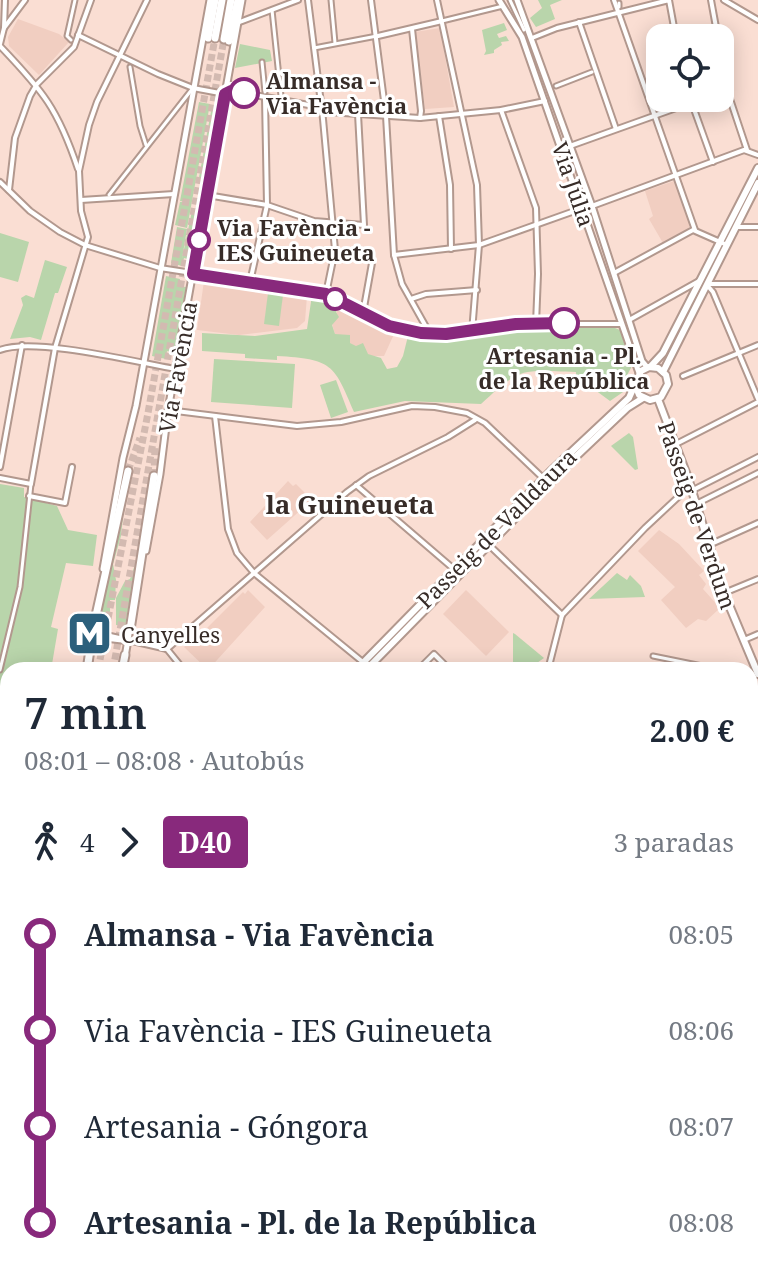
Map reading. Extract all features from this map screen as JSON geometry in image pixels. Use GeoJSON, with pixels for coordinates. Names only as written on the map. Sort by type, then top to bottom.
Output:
{"type":"FeatureCollection","features":[{"type":"Feature","properties":{"kind":"highway"},"geometry":{"type":"LineString","coordinates":[[212,0],[219,39]]}},
{"type":"Feature","properties":{"kind":"highway"},"geometry":{"type":"LineString","coordinates":[[219,39],[222,0]]}},
{"type":"Feature","properties":{"kind":"highway"},"geometry":{"type":"LineString","coordinates":[[219,39],[231,0]]}},
{"type":"Feature","properties":{"kind":"highway"},"geometry":{"type":"LineString","coordinates":[[219,39],[240,0]]}},
{"type":"Feature","properties":{"kind":"highway"},"geometry":{"type":"LineString","coordinates":[[95,620],[128,471]]}},
{"type":"Feature","properties":{"kind":"highway"},"geometry":{"type":"LineString","coordinates":[[130,630],[154,476]]}},
{"type":"Feature","properties":{"kind":"highway"},"geometry":{"type":"LineString","coordinates":[[87,662],[92,637]]}},
{"type":"Feature","properties":{"kind":"highway"},"geometry":{"type":"LineString","coordinates":[[124,662],[125,655]]}},
{"type":"Feature","properties":{"kind":"main road"},"geometry":{"type":"LineString","coordinates":[[703,282],[663,372],[668,384],[665,393],[658,399],[643,398],[635,385],[639,373],[663,353],[723,244],[758,168]]}},
{"type":"Feature","properties":{"kind":"main road"},"geometry":{"type":"LineString","coordinates":[[723,244],[736,227],[758,183]]}},
{"type":"Feature","properties":{"kind":"main road"},"geometry":{"type":"LineString","coordinates":[[649,367],[663,372]]}},
{"type":"Feature","properties":{"kind":"main road","name":"Passeig de Valldaura"},"geometry":{"type":"LineString","coordinates":[[369,662],[629,398],[635,385]]}},
{"type":"Feature","properties":{"kind":"main road","name":"Passeig de Valldaura"},"geometry":{"type":"LineString","coordinates":[[546,481],[627,408],[643,398]]}},
{"type":"Feature","properties":{"kind":"main road","name":"Passeig de Verdum"},"geometry":{"type":"LineString","coordinates":[[658,399],[691,488],[724,593],[744,640],[754,655]]}},
{"type":"Feature","properties":{"kind":"main road","name":"Passeig de Valldaura"},"geometry":{"type":"LineString","coordinates":[[369,662],[455,570],[486,542]]}},
{"type":"Feature","properties":{"kind":"street"},"geometry":{"type":"LineString","coordinates":[[2,662],[20,587],[29,496],[55,348],[88,232],[82,216],[79,171],[60,120],[37,84],[0,45],[5,0]]}},
{"type":"Feature","properties":{"kind":"street"},"geometry":{"type":"LineString","coordinates":[[4,28],[25,0]]}},
{"type":"Feature","properties":{"kind":"street"},"geometry":{"type":"LineString","coordinates":[[71,40],[67,36],[71,31],[75,0]]}},
{"type":"Feature","properties":{"kind":"street"},"geometry":{"type":"LineString","coordinates":[[9,191],[15,138],[30,96],[37,84],[74,47],[91,0]]}},
{"type":"Feature","properties":{"kind":"street"},"geometry":{"type":"LineString","coordinates":[[79,171],[93,113],[147,0]]}},
{"type":"Feature","properties":{"kind":"street"},"geometry":{"type":"LineString","coordinates":[[203,0],[208,8]]}},
{"type":"Feature","properties":{"kind":"street","name":"Via Favència"},"geometry":{"type":"LineString","coordinates":[[92,637],[120,474],[144,363],[193,88],[212,0]]}},
{"type":"Feature","properties":{"kind":"street","name":"Via Favència"},"geometry":{"type":"LineString","coordinates":[[125,655],[160,477],[168,410],[240,0]]}},
{"type":"Feature","properties":{"kind":"street"},"geometry":{"type":"LineString","coordinates":[[237,23],[272,10],[284,2],[298,0]]}},
{"type":"Feature","properties":{"kind":"street"},"geometry":{"type":"LineString","coordinates":[[308,0],[335,250],[326,294]]}},
{"type":"Feature","properties":{"kind":"street"},"geometry":{"type":"LineString","coordinates":[[331,0],[335,43]]}},
{"type":"Feature","properties":{"kind":"street"},"geometry":{"type":"LineString","coordinates":[[371,0],[386,116],[394,255],[402,284],[430,334]]}},
{"type":"Feature","properties":{"kind":"street"},"geometry":{"type":"LineString","coordinates":[[437,0],[477,185],[479,245],[472,332]]}},
{"type":"Feature","properties":{"kind":"street"},"geometry":{"type":"LineString","coordinates":[[510,0],[524,30]]}},
{"type":"Feature","properties":{"kind":"street","name":"Via Júlia"},"geometry":{"type":"LineString","coordinates":[[517,0],[592,206],[631,319],[642,361],[649,367]]}},
{"type":"Feature","properties":{"kind":"street"},"geometry":{"type":"LineString","coordinates":[[532,38],[617,6],[669,0],[673,24]]}},
{"type":"Feature","properties":{"kind":"street"},"geometry":{"type":"LineString","coordinates":[[711,0],[715,24]]}},
{"type":"Feature","properties":{"kind":"street"},"geometry":{"type":"LineString","coordinates":[[724,0],[758,20]]}},
{"type":"Feature","properties":{"kind":"street"},"geometry":{"type":"LineString","coordinates":[[314,48],[412,29],[501,3]]}},
{"type":"Feature","properties":{"kind":"street","name":"Via Júlia"},"geometry":{"type":"LineString","coordinates":[[501,3],[522,37],[639,373]]}},
{"type":"Feature","properties":{"kind":"street"},"geometry":{"type":"LineString","coordinates":[[617,6],[695,230],[723,244]]}},
{"type":"Feature","properties":{"kind":"street"},"geometry":{"type":"LineString","coordinates":[[272,10],[281,96]]}},
{"type":"Feature","properties":{"kind":"street"},"geometry":{"type":"LineString","coordinates":[[579,22],[616,129]]}},
{"type":"Feature","properties":{"kind":"street"},"geometry":{"type":"LineString","coordinates":[[412,29],[420,118]]}},
{"type":"Feature","properties":{"kind":"street"},"geometry":{"type":"LineString","coordinates":[[78,35],[120,57],[193,88],[225,94],[231,91],[265,95],[328,112],[420,118],[501,110],[545,101]]}},
{"type":"Feature","properties":{"kind":"street"},"geometry":{"type":"LineString","coordinates":[[250,282],[267,205],[262,62]]}},
{"type":"Feature","properties":{"kind":"street"},"geometry":{"type":"LineString","coordinates":[[130,67],[146,147]]}},
{"type":"Feature","properties":{"kind":"street"},"geometry":{"type":"LineString","coordinates":[[556,86],[592,72]]}},
{"type":"Feature","properties":{"kind":"street"},"geometry":{"type":"LineString","coordinates":[[109,195],[193,88]]}},
{"type":"Feature","properties":{"kind":"street"},"geometry":{"type":"LineString","coordinates":[[501,110],[536,208],[536,324]]}},
{"type":"Feature","properties":{"kind":"street"},"geometry":{"type":"LineString","coordinates":[[734,111],[747,150]]}},
{"type":"Feature","properties":{"kind":"street"},"geometry":{"type":"LineString","coordinates":[[570,146],[664,112]]}},
{"type":"Feature","properties":{"kind":"street"},"geometry":{"type":"LineString","coordinates":[[694,112],[713,162]]}},
{"type":"Feature","properties":{"kind":"street"},"geometry":{"type":"LineString","coordinates":[[207,195],[267,205],[314,221],[364,225],[358,114]]}},
{"type":"Feature","properties":{"kind":"street"},"geometry":{"type":"LineString","coordinates":[[439,116],[450,185],[451,250]]}},
{"type":"Feature","properties":{"kind":"street"},"geometry":{"type":"LineString","coordinates":[[592,206],[747,150],[758,155]]}},
{"type":"Feature","properties":{"kind":"street"},"geometry":{"type":"LineString","coordinates":[[0,182],[30,211],[85,245],[160,268],[326,294],[399,329],[430,334],[472,332],[516,324],[622,324],[703,282],[758,284]]}},
{"type":"Feature","properties":{"kind":"street"},"geometry":{"type":"LineString","coordinates":[[81,200],[174,194]]}},
{"type":"Feature","properties":{"kind":"street"},"geometry":{"type":"LineString","coordinates":[[394,255],[479,245],[583,208]]}},
{"type":"Feature","properties":{"kind":"street"},"geometry":{"type":"LineString","coordinates":[[736,227],[758,227]]}},
{"type":"Feature","properties":{"kind":"street"},"geometry":{"type":"LineString","coordinates":[[614,273],[695,230]]}},
{"type":"Feature","properties":{"kind":"street"},"geometry":{"type":"LineString","coordinates":[[363,313],[372,263]]}},
{"type":"Feature","properties":{"kind":"street"},"geometry":{"type":"LineString","coordinates":[[676,444],[758,400],[713,292],[703,282]]}},
{"type":"Feature","properties":{"kind":"street"},"geometry":{"type":"LineString","coordinates":[[411,299],[426,294],[477,290]]}},
{"type":"Feature","properties":{"kind":"street"},"geometry":{"type":"LineString","coordinates":[[0,467],[22,345]]}},
{"type":"Feature","properties":{"kind":"street"},"geometry":{"type":"LineString","coordinates":[[0,350],[22,345],[55,348],[175,369]]}},
{"type":"Feature","properties":{"kind":"street"},"geometry":{"type":"LineString","coordinates":[[683,376],[758,345]]}},
{"type":"Feature","properties":{"kind":"street"},"geometry":{"type":"LineString","coordinates":[[168,410],[276,425],[309,426],[412,406],[435,407],[465,413],[496,432],[546,481]]}},
{"type":"Feature","properties":{"kind":"street"},"geometry":{"type":"LineString","coordinates":[[215,416],[228,529],[237,553],[254,573],[360,662]]}},
{"type":"Feature","properties":{"kind":"street"},"geometry":{"type":"LineString","coordinates":[[167,649],[356,485],[475,420]]}},
{"type":"Feature","properties":{"kind":"street"},"geometry":{"type":"LineString","coordinates":[[550,662],[562,615],[645,528],[691,488],[758,457]]}},
{"type":"Feature","properties":{"kind":"street"},"geometry":{"type":"LineString","coordinates":[[29,496],[65,503],[72,467]]}},
{"type":"Feature","properties":{"kind":"street"},"geometry":{"type":"LineString","coordinates":[[696,504],[758,473]]}},
{"type":"Feature","properties":{"kind":"street"},"geometry":{"type":"LineString","coordinates":[[0,478],[31,484]]}},
{"type":"Feature","properties":{"kind":"street"},"geometry":{"type":"LineString","coordinates":[[356,485],[455,570]]}},
{"type":"Feature","properties":{"kind":"street"},"geometry":{"type":"LineString","coordinates":[[708,546],[758,523]]}},
{"type":"Feature","properties":{"kind":"street"},"geometry":{"type":"LineString","coordinates":[[486,542],[562,615]]}},
{"type":"Feature","properties":{"kind":"street"},"geometry":{"type":"LineString","coordinates":[[724,593],[758,579]]}},
{"type":"Feature","properties":{"kind":"street"},"geometry":{"type":"LineString","coordinates":[[744,640],[758,634]]}},
{"type":"Feature","properties":{"kind":"street"},"geometry":{"type":"LineString","coordinates":[[92,637],[117,642],[128,640],[167,649],[178,662]]}},
{"type":"Feature","properties":{"kind":"street"},"geometry":{"type":"LineString","coordinates":[[426,662],[434,654],[442,662]]}},
{"type":"Feature","properties":{"kind":"street"},"geometry":{"type":"LineString","coordinates":[[653,656],[683,662]]}},
{"type":"Feature","properties":{"kind":"shaded area"},"geometry":{"type":"Polygon","coordinates":[[[18,19],[59,34],[69,42],[39,75],[9,46],[8,37],[18,19]]]}},
{"type":"Feature","properties":{"kind":"shaded area"},"geometry":{"type":"Polygon","coordinates":[[[440,28],[454,107],[425,109],[415,32],[440,28]]]}},
{"type":"Feature","properties":{"kind":"shaded area"},"geometry":{"type":"Polygon","coordinates":[[[674,181],[690,225],[663,243],[649,219],[653,216],[645,191],[674,181]]]}},
{"type":"Feature","properties":{"kind":"shaded area"},"geometry":{"type":"Polygon","coordinates":[[[204,281],[307,296],[305,321],[297,328],[239,335],[197,330],[204,281]]]}},
{"type":"Feature","properties":{"kind":"shaded area"},"geometry":{"type":"Polygon","coordinates":[[[339,307],[371,324],[395,332],[384,356],[371,356],[344,336],[335,334],[332,324],[339,307]]]}},
{"type":"Feature","properties":{"kind":"shaded area"},"geometry":{"type":"Polygon","coordinates":[[[288,481],[293,486],[296,484],[312,500],[267,540],[250,522],[288,481]]]}},
{"type":"Feature","properties":{"kind":"shaded area"},"geometry":{"type":"Polygon","coordinates":[[[659,530],[679,544],[704,571],[699,575],[706,584],[703,589],[720,608],[706,621],[698,619],[686,628],[661,600],[675,587],[638,551],[659,530]]]}},
{"type":"Feature","properties":{"kind":"shaded area"},"geometry":{"type":"Polygon","coordinates":[[[248,590],[265,607],[215,662],[200,662],[184,647],[243,592],[245,594],[248,590]]]}},
{"type":"Feature","properties":{"kind":"shaded area"},"geometry":{"type":"Polygon","coordinates":[[[466,590],[509,632],[486,656],[443,614],[466,590]]]}},
{"type":"Feature","properties":{"kind":"green space"},"geometry":{"type":"Polygon","coordinates":[[[538,0],[562,0],[550,5],[555,19],[536,27],[530,18],[542,8],[538,0]]]}},
{"type":"Feature","properties":{"kind":"green space"},"geometry":{"type":"Polygon","coordinates":[[[504,23],[507,30],[497,34],[499,38],[506,36],[509,41],[501,42],[502,45],[494,53],[484,55],[482,30],[504,23]]]}},
{"type":"Feature","properties":{"kind":"green space"},"geometry":{"type":"Polygon","coordinates":[[[240,44],[270,50],[272,61],[235,68],[240,44]]]}},
{"type":"Feature","properties":{"kind":"green space"},"geometry":{"type":"Polygon","coordinates":[[[199,102],[210,104],[187,228],[175,225],[180,202],[185,202],[180,201],[199,102]]]}},
{"type":"Feature","properties":{"kind":"green space"},"geometry":{"type":"Polygon","coordinates":[[[212,106],[218,107],[207,169],[201,184],[198,183],[212,106]]]}},
{"type":"Feature","properties":{"kind":"green space"},"geometry":{"type":"Polygon","coordinates":[[[200,208],[191,260],[184,258],[182,266],[171,263],[177,227],[187,229],[182,259],[192,211],[200,208]]]}},
{"type":"Feature","properties":{"kind":"green space"},"geometry":{"type":"Polygon","coordinates":[[[0,233],[29,242],[18,282],[0,277],[0,233]]]}},
{"type":"Feature","properties":{"kind":"green space"},"geometry":{"type":"Polygon","coordinates":[[[45,260],[67,267],[58,293],[55,293],[41,340],[30,337],[10,339],[23,305],[21,298],[26,295],[34,298],[45,260]]]}},
{"type":"Feature","properties":{"kind":"green space"},"geometry":{"type":"Polygon","coordinates":[[[166,276],[180,279],[179,286],[186,287],[174,353],[167,351],[166,359],[152,356],[166,276]]]}},
{"type":"Feature","properties":{"kind":"green space"},"geometry":{"type":"Polygon","coordinates":[[[268,293],[283,295],[279,326],[264,324],[268,293]]]}},
{"type":"Feature","properties":{"kind":"green space"},"geometry":{"type":"Polygon","coordinates":[[[312,295],[339,307],[336,312],[339,317],[332,325],[335,334],[350,335],[350,343],[356,346],[363,343],[368,354],[381,358],[387,369],[397,367],[408,336],[447,339],[521,327],[615,328],[620,330],[632,366],[625,379],[626,390],[610,401],[576,376],[576,372],[533,371],[515,376],[481,404],[405,401],[354,412],[335,374],[320,362],[277,356],[277,360],[245,358],[245,354],[202,351],[202,333],[255,336],[307,329],[312,295]]]}},
{"type":"Feature","properties":{"kind":"green space"},"geometry":{"type":"Polygon","coordinates":[[[214,359],[295,364],[292,408],[211,402],[214,359]]]}},
{"type":"Feature","properties":{"kind":"green space"},"geometry":{"type":"Polygon","coordinates":[[[336,380],[348,412],[331,418],[320,385],[336,380]]]}},
{"type":"Feature","properties":{"kind":"green space"},"geometry":{"type":"Polygon","coordinates":[[[629,433],[633,437],[638,469],[635,470],[611,446],[629,433]]]}},
{"type":"Feature","properties":{"kind":"green space"},"geometry":{"type":"Polygon","coordinates":[[[0,484],[24,488],[24,497],[57,506],[68,530],[97,535],[93,566],[66,563],[51,627],[58,629],[52,662],[0,662],[0,484]]]}},
{"type":"Feature","properties":{"kind":"green space"},"geometry":{"type":"Polygon","coordinates":[[[126,488],[121,536],[113,564],[115,600],[110,600],[110,624],[100,622],[126,488]]]}},
{"type":"Feature","properties":{"kind":"green space"},"geometry":{"type":"Polygon","coordinates":[[[137,559],[125,626],[116,625],[116,598],[125,581],[130,579],[137,559]]]}},
{"type":"Feature","properties":{"kind":"green space"},"geometry":{"type":"Polygon","coordinates":[[[617,573],[627,580],[630,575],[641,586],[645,597],[589,599],[617,573]]]}},
{"type":"Feature","properties":{"kind":"green space"},"geometry":{"type":"Polygon","coordinates":[[[513,633],[544,658],[538,662],[513,662],[513,633]]]}},
{"type":"Feature","properties":{"kind":"tunnel"},"geometry":{"type":"LineString","coordinates":[[100,662],[215,38]]}},
{"type":"Feature","properties":{"kind":"tunnel"},"geometry":{"type":"LineString","coordinates":[[114,662],[224,39]]}},
{"type":"Feature","properties":{"kind":"tunnel"},"geometry":{"type":"LineString","coordinates":[[128,471],[140,438]]}},
{"type":"Feature","properties":{"kind":"tunnel"},"geometry":{"type":"LineString","coordinates":[[154,476],[155,446]]}},
{"type":"Feature","properties":{"kind":"bus line","name":"D40"},"geometry":{"type":"LineString","coordinates":[[244,93],[231,91],[225,94],[193,274],[326,294],[389,326],[421,333],[437,335],[516,324],[564,323]]}},
{"type":"Feature","properties":{"kind":"place","name":"Almansa - Via Favència"},"geometry":{"type":"Point","coordinates":[244,93]}},
{"type":"Feature","properties":{"kind":"place","name":"Via Favència - IES Guineueta"},"geometry":{"type":"Point","coordinates":[199,240]}},
{"type":"Feature","properties":{"kind":"place","name":"Artesania - Pl. de la República"},"geometry":{"type":"Point","coordinates":[564,323]}},
{"type":"Feature","properties":{"kind":"place","name":"Canyelles"},"geometry":{"type":"Point","coordinates":[90,634]}},
{"type":"Feature","properties":{"kind":"district","name":"la Guineueta"},"geometry":{"type":"Point","coordinates":[350,504]}}]}
